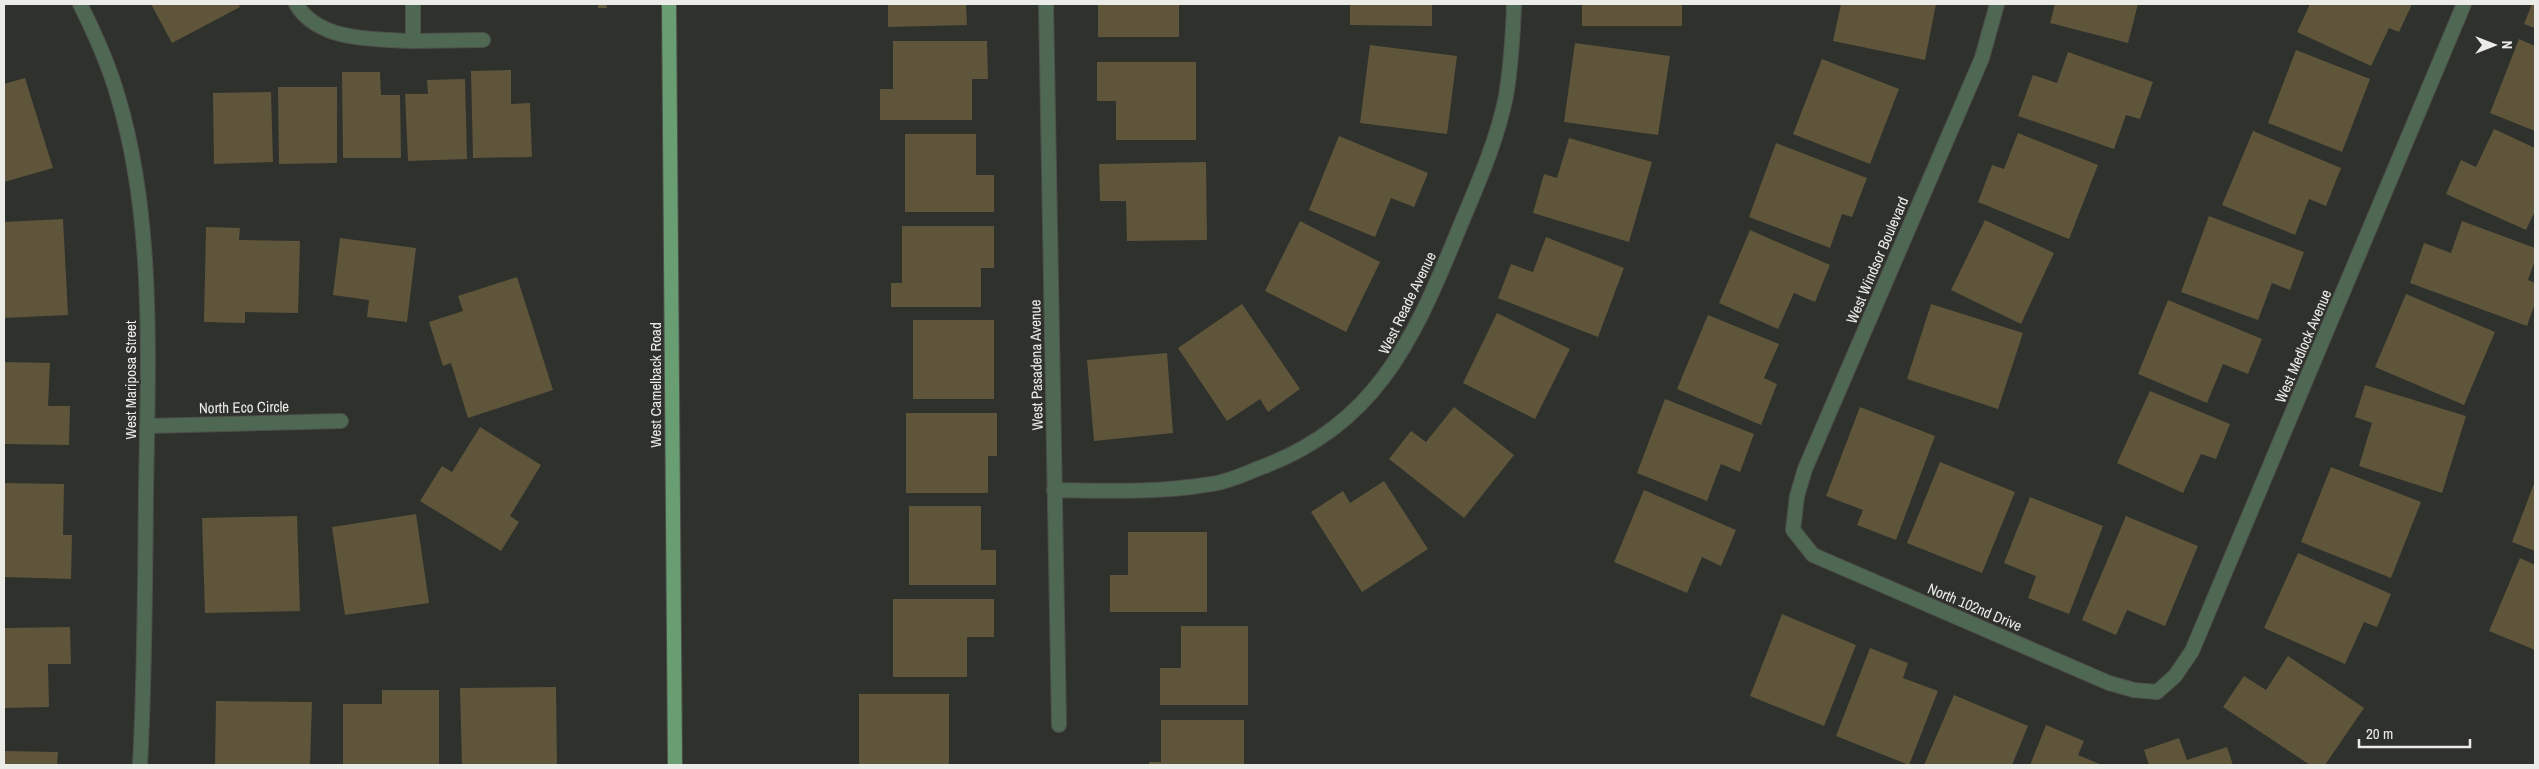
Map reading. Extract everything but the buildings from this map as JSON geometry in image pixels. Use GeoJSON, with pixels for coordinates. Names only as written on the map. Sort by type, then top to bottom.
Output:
{"type":"FeatureCollection","features":[{"type":"Feature","properties":{"kind":"main road","name":"West Camelback Road"},"geometry":{"type":"LineString","coordinates":[[669,4],[675,765]]}},
{"type":"Feature","properties":{"kind":"street","name":"West Mariposa Street"},"geometry":{"type":"LineString","coordinates":[[80,4],[106,61],[118,97],[130,146],[140,210],[145,266],[147,426],[140,765]]}},
{"type":"Feature","properties":{"kind":"street"},"geometry":{"type":"LineString","coordinates":[[296,4],[300,10],[325,29],[358,38],[483,40]]}},
{"type":"Feature","properties":{"kind":"street"},"geometry":{"type":"LineString","coordinates":[[413,4],[413,40]]}},
{"type":"Feature","properties":{"kind":"street","name":"West Pasadena Avenue"},"geometry":{"type":"LineString","coordinates":[[1046,4],[1059,725]]}},
{"type":"Feature","properties":{"kind":"street","name":"West Reade Avenue"},"geometry":{"type":"LineString","coordinates":[[1054,490],[1150,491],[1214,484],[1284,459],[1307,447],[1322,438],[1362,405],[1393,367],[1413,333],[1480,178],[1506,97],[1512,50],[1514,4]]}},
{"type":"Feature","properties":{"kind":"street","name":"West Windsor Boulevard"},"geometry":{"type":"LineString","coordinates":[[1793,530],[1797,496],[1805,469],[1982,58],[1997,4]]}},
{"type":"Feature","properties":{"kind":"street","name":"West Medlock Avenue"},"geometry":{"type":"LineString","coordinates":[[2157,692],[2175,676],[2192,651],[2464,4]]}},
{"type":"Feature","properties":{"kind":"street","name":"North Eco Circle"},"geometry":{"type":"LineString","coordinates":[[147,426],[342,421]]}},
{"type":"Feature","properties":{"kind":"street","name":"North 102nd Drive"},"geometry":{"type":"LineString","coordinates":[[1793,530],[1813,555],[2109,683],[2134,690],[2157,692]]}}]}
